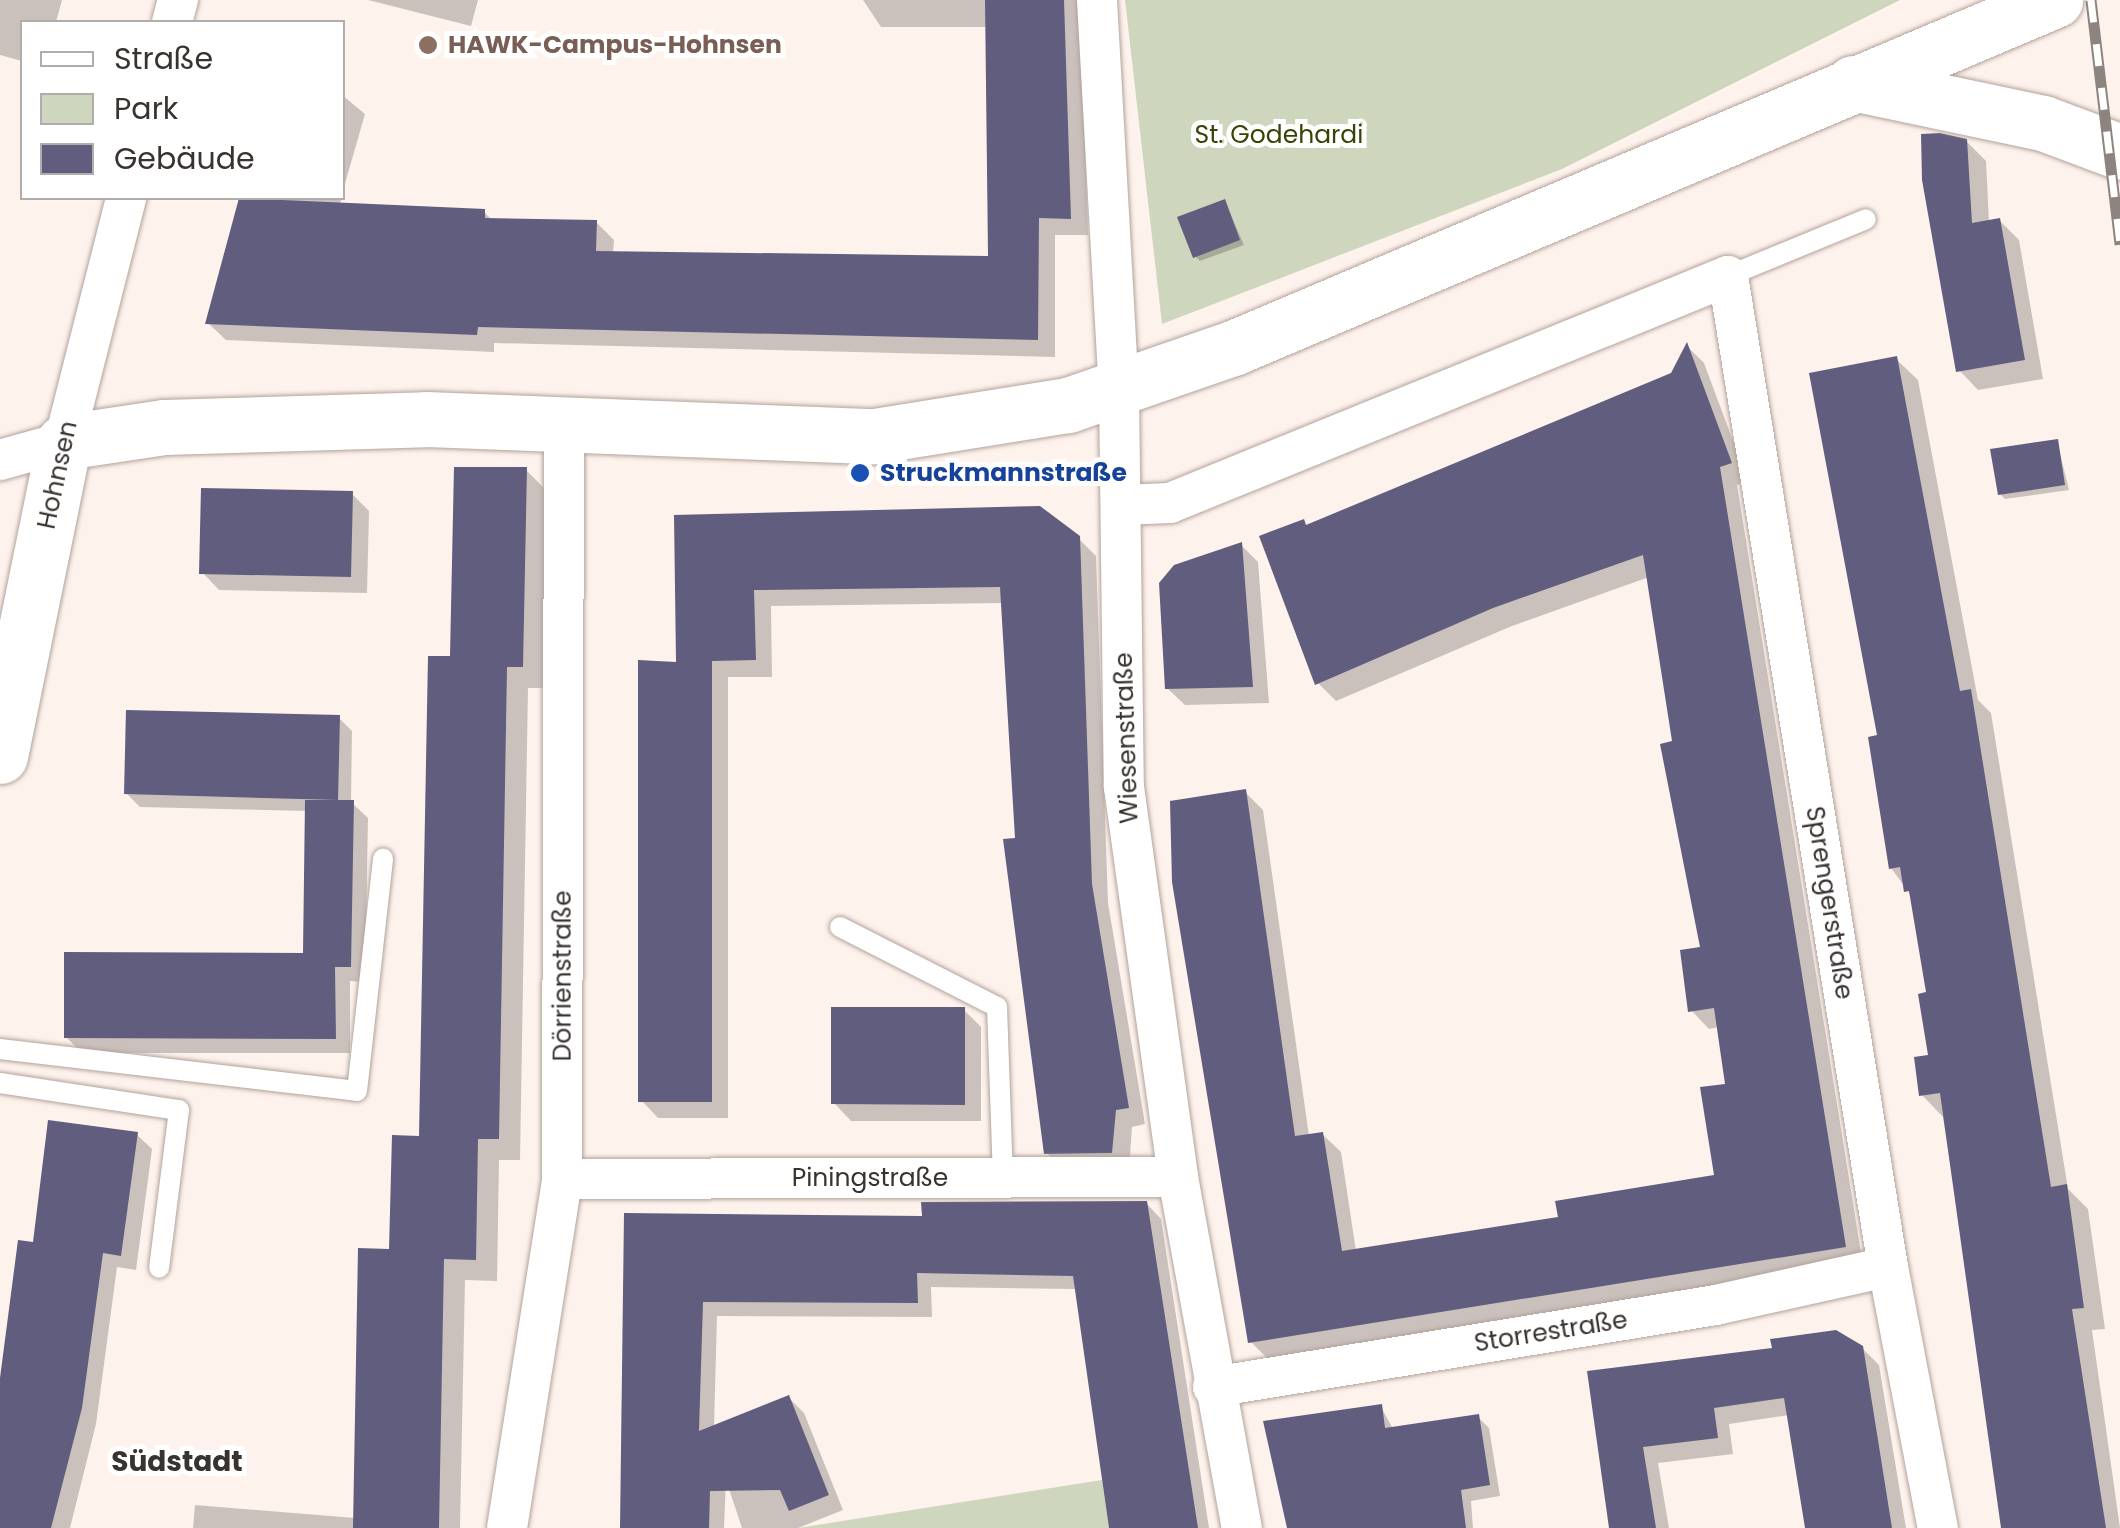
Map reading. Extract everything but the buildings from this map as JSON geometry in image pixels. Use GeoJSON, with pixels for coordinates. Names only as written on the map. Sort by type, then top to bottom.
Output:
{"type":"FeatureCollection","features":[{"type":"Feature","properties":{"kind":"main road"},"geometry":{"type":"LineString","coordinates":[[1853,82],[1957,0]]}},
{"type":"Feature","properties":{"kind":"main road"},"geometry":{"type":"LineString","coordinates":[[64,442],[164,428],[564,420],[874,436],[962,426],[1118,391],[2054,0]]}},
{"type":"Feature","properties":{"kind":"main road"},"geometry":{"type":"LineString","coordinates":[[1853,82],[2044,123],[2120,152]]}},
{"type":"Feature","properties":{"kind":"main road","name":"Hohnsen"},"geometry":{"type":"LineString","coordinates":[[0,756],[64,442]]}},
{"type":"Feature","properties":{"kind":"street","name":"Wiesenstraße"},"geometry":{"type":"LineString","coordinates":[[1097,0],[1118,391],[1124,786],[1178,1176],[1213,1387],[1242,1528]]}},
{"type":"Feature","properties":{"kind":"street","name":"Hohnsen"},"geometry":{"type":"LineString","coordinates":[[64,442],[125,200]]}},
{"type":"Feature","properties":{"kind":"street"},"geometry":{"type":"LineString","coordinates":[[1121,505],[1170,503],[1728,276]]}},
{"type":"Feature","properties":{"kind":"street","name":"Sprengerstraße"},"geometry":{"type":"LineString","coordinates":[[1728,276],[1888,1268],[1938,1528]]}},
{"type":"Feature","properties":{"kind":"street","name":"Dörrienstraße"},"geometry":{"type":"LineString","coordinates":[[507,1528],[562,1178],[564,420]]}},
{"type":"Feature","properties":{"kind":"street"},"geometry":{"type":"LineString","coordinates":[[0,460],[64,442]]}},
{"type":"Feature","properties":{"kind":"street","name":"Piningstraße"},"geometry":{"type":"LineString","coordinates":[[562,1178],[1178,1176]]}},
{"type":"Feature","properties":{"kind":"street","name":"Storrestraße"},"geometry":{"type":"LineString","coordinates":[[1213,1387],[1716,1305],[1888,1268]]}},
{"type":"Feature","properties":{"kind":"lane"},"geometry":{"type":"LineString","coordinates":[[1728,276],[1866,219]]}},
{"type":"Feature","properties":{"kind":"lane"},"geometry":{"type":"LineString","coordinates":[[0,1049],[357,1091],[383,858]]}},
{"type":"Feature","properties":{"kind":"lane"},"geometry":{"type":"LineString","coordinates":[[840,927],[997,1007],[1004,1178]]}},
{"type":"Feature","properties":{"kind":"lane"},"geometry":{"type":"LineString","coordinates":[[0,1083],[179,1110],[159,1268]]}},
{"type":"Feature","properties":{"kind":"green space","name":"St. Godehardi"},"geometry":{"type":"Polygon","coordinates":[[[1125,0],[1900,0],[1562,169],[1162,324],[1125,0]]]}},
{"type":"Feature","properties":{"kind":"green space"},"geometry":{"type":"Polygon","coordinates":[[[1102,1480],[1109,1528],[798,1528],[1102,1480]]]}},
{"type":"Feature","properties":{"kind":"railway"},"geometry":{"type":"LineString","coordinates":[[2091,0],[2120,244]]}},
{"type":"Feature","properties":{"kind":"place","name":"HAWK-Campus-Hohnsen"},"geometry":{"type":"Point","coordinates":[428,45]}},
{"type":"Feature","properties":{"kind":"place","name":"Struckmannstraße"},"geometry":{"type":"Point","coordinates":[860,473]}},
{"type":"Feature","properties":{"kind":"district","name":"Südstadt"},"geometry":{"type":"Point","coordinates":[177,1462]}}]}
